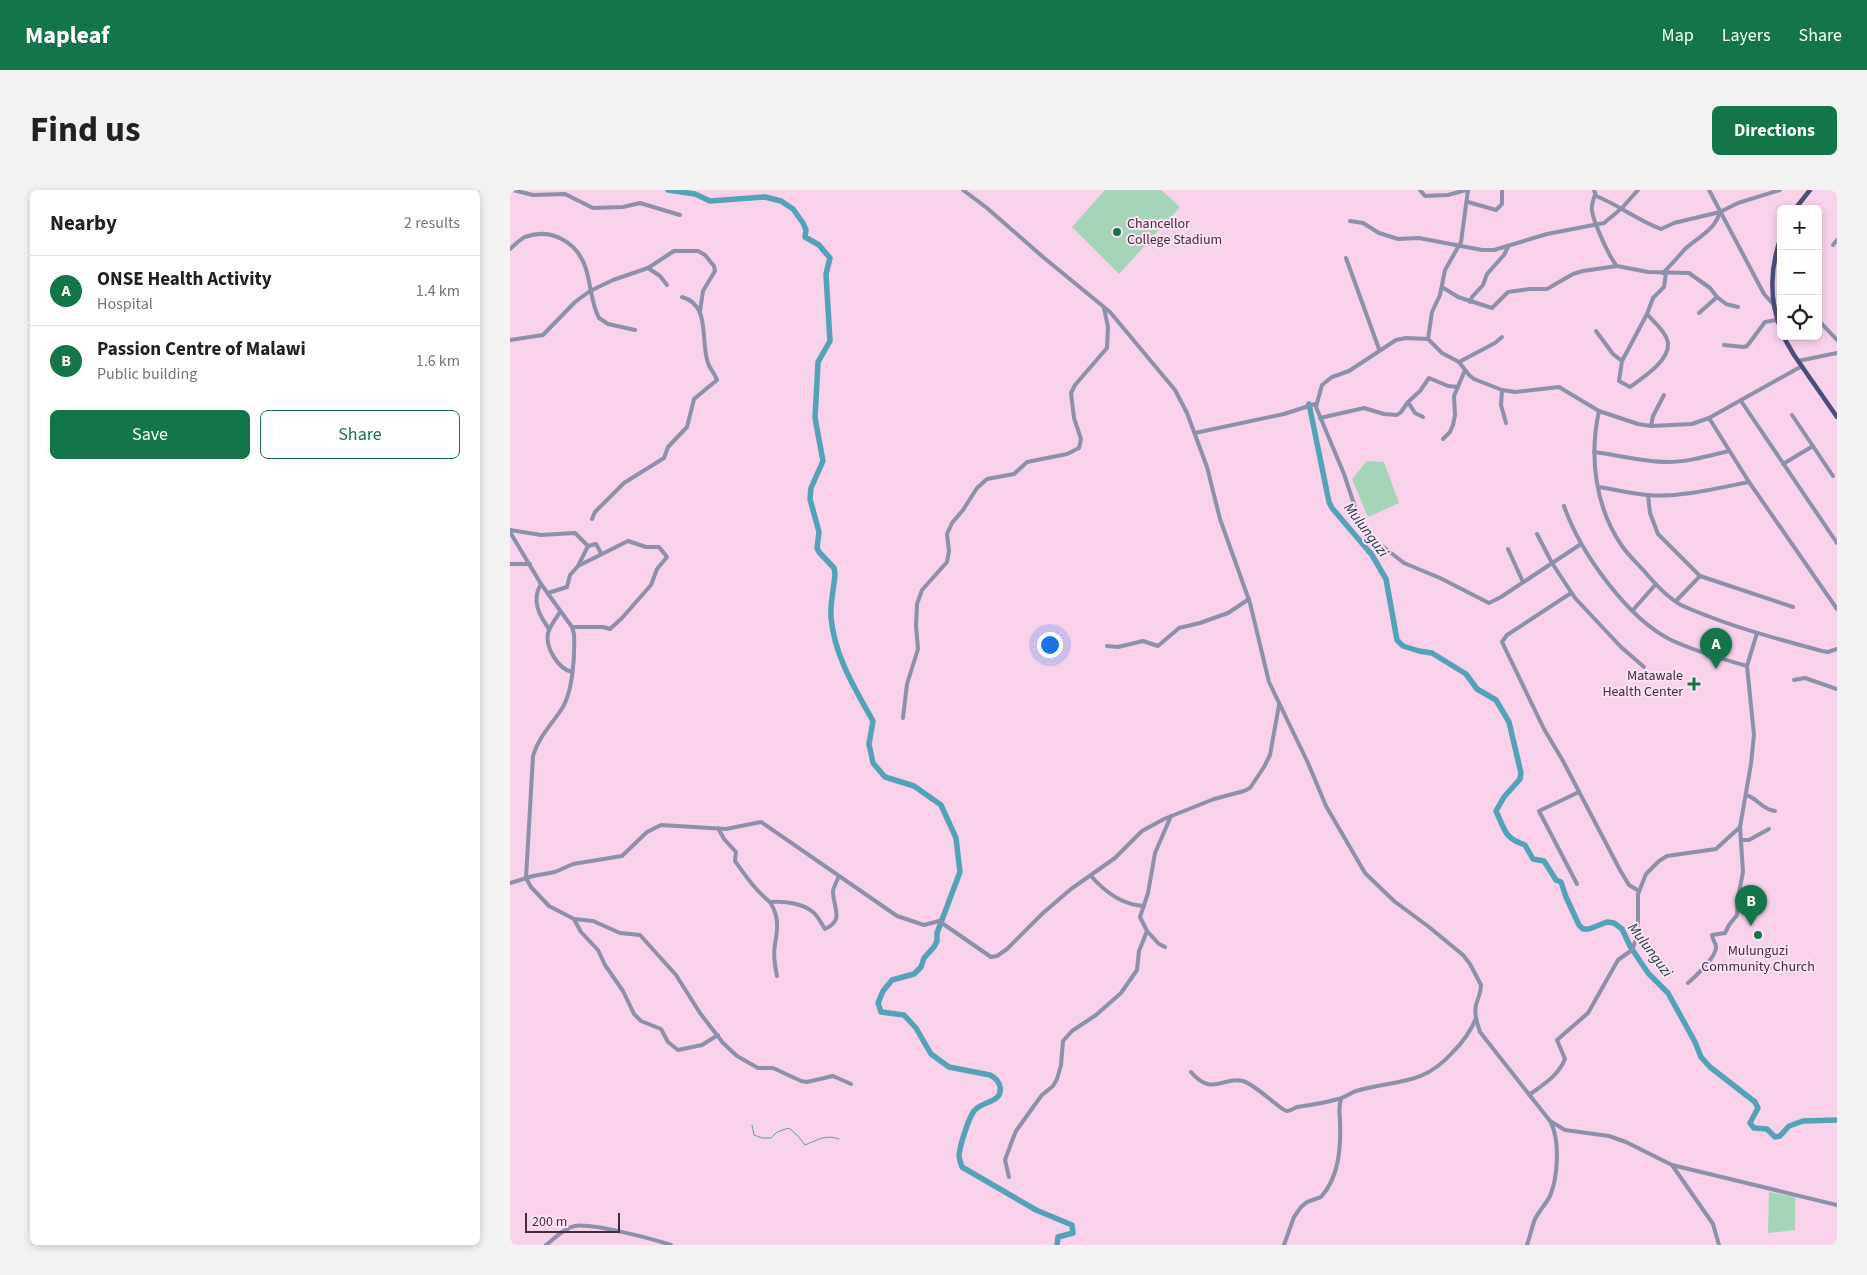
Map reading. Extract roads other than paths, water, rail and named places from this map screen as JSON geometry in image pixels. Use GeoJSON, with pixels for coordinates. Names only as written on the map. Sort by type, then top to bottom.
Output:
{"type":"FeatureCollection","features":[{"type":"Feature","properties":{"kind":"main road"},"geometry":{"type":"LineString","coordinates":[[1798,205],[1810,190]]}},
{"type":"Feature","properties":{"kind":"main road"},"geometry":{"type":"LineString","coordinates":[[1777,250],[1774,262],[1774,305],[1777,320]]}},
{"type":"Feature","properties":{"kind":"main road"},"geometry":{"type":"LineString","coordinates":[[1786,340],[1798,362],[1837,417]]}},
{"type":"Feature","properties":{"kind":"street"},"geometry":{"type":"LineString","coordinates":[[513,190],[533,195],[565,194],[593,208],[623,207],[640,204],[680,215]]}},
{"type":"Feature","properties":{"kind":"street"},"geometry":{"type":"LineString","coordinates":[[963,190],[987,208],[1118,320],[1174,390],[1195,432],[1207,468],[1215,501],[1249,599],[1268,676],[1279,705],[1299,744],[1326,806],[1362,870],[1394,901],[1451,944],[1470,964],[1479,980],[1481,990],[1476,1006],[1477,1025],[1485,1040],[1550,1121],[1556,1132],[1555,1173],[1550,1195],[1536,1218],[1528,1245]]}},
{"type":"Feature","properties":{"kind":"street"},"geometry":{"type":"LineString","coordinates":[[1420,190],[1425,196],[1448,195],[1467,190],[1468,202],[1460,246],[1447,264],[1442,287],[1432,312],[1428,339]]}},
{"type":"Feature","properties":{"kind":"street"},"geometry":{"type":"LineString","coordinates":[[1468,202],[1496,210],[1502,204],[1502,190]]}},
{"type":"Feature","properties":{"kind":"street"},"geometry":{"type":"LineString","coordinates":[[1350,221],[1363,223],[1379,233],[1398,239],[1419,238],[1482,250],[1494,250],[1546,234],[1598,225],[1609,220],[1638,190]]}},
{"type":"Feature","properties":{"kind":"street"},"geometry":{"type":"LineString","coordinates":[[1709,190],[1764,294],[1774,305]]}},
{"type":"Feature","properties":{"kind":"street"},"geometry":{"type":"LineString","coordinates":[[1617,266],[1607,249],[1592,207],[1595,192],[1632,216],[1661,229],[1674,223],[1720,212],[1738,203],[1780,190]]}},
{"type":"Feature","properties":{"kind":"street"},"geometry":{"type":"LineString","coordinates":[[1647,314],[1666,339],[1667,350],[1650,374],[1639,379],[1630,387],[1619,381],[1622,361],[1655,295],[1664,287],[1664,273],[1686,249],[1711,229],[1718,219],[1720,212]]}},
{"type":"Feature","properties":{"kind":"street"},"geometry":{"type":"LineString","coordinates":[[510,249],[526,237],[548,234],[561,238],[572,246],[580,257],[586,270],[597,314],[601,320],[608,324],[635,330]]}},
{"type":"Feature","properties":{"kind":"street"},"geometry":{"type":"LineString","coordinates":[[1833,245],[1837,240]]}},
{"type":"Feature","properties":{"kind":"street"},"geometry":{"type":"LineString","coordinates":[[1470,302],[1483,285],[1487,274],[1504,255],[1508,246]]}},
{"type":"Feature","properties":{"kind":"street"},"geometry":{"type":"LineString","coordinates":[[510,340],[545,334],[575,302],[590,292],[614,280],[648,268],[671,252],[696,250],[705,255],[714,265],[715,269],[703,291],[700,311],[708,362],[717,381],[694,399],[687,427],[668,447],[664,458],[624,483],[595,512],[592,519]]}},
{"type":"Feature","properties":{"kind":"street"},"geometry":{"type":"LineString","coordinates":[[1346,258],[1379,349]]}},
{"type":"Feature","properties":{"kind":"street"},"geometry":{"type":"LineString","coordinates":[[1442,287],[1458,297],[1492,308],[1508,292],[1547,289],[1573,274],[1617,266],[1648,272],[1686,273],[1692,275],[1710,288],[1717,297],[1729,306],[1738,307]]}},
{"type":"Feature","properties":{"kind":"street"},"geometry":{"type":"LineString","coordinates":[[648,268],[660,276],[667,285]]}},
{"type":"Feature","properties":{"kind":"street"},"geometry":{"type":"LineString","coordinates":[[682,297],[694,303],[700,311]]}},
{"type":"Feature","properties":{"kind":"street"},"geometry":{"type":"LineString","coordinates":[[1699,313],[1717,297]]}},
{"type":"Feature","properties":{"kind":"street"},"geometry":{"type":"LineString","coordinates":[[903,718],[907,684],[918,649],[917,604],[922,590],[947,562],[947,534],[950,526],[964,510],[977,488],[986,479],[1014,474],[1027,462],[1067,454],[1079,448],[1080,440],[1074,418],[1071,393],[1075,385],[1107,348],[1108,327],[1103,306]]}},
{"type":"Feature","properties":{"kind":"street"},"geometry":{"type":"LineString","coordinates":[[1724,345],[1747,346],[1765,322],[1777,320]]}},
{"type":"Feature","properties":{"kind":"street"},"geometry":{"type":"LineString","coordinates":[[1822,323],[1837,340]]}},
{"type":"Feature","properties":{"kind":"street"},"geometry":{"type":"LineString","coordinates":[[1596,331],[1613,354],[1622,361]]}},
{"type":"Feature","properties":{"kind":"street"},"geometry":{"type":"LineString","coordinates":[[1581,544],[1493,601],[1486,602],[1440,578],[1404,563],[1374,540],[1357,513],[1344,474],[1315,404],[1322,385],[1334,376],[1350,371],[1379,349],[1401,338],[1428,339],[1442,353],[1459,362],[1474,379],[1502,390],[1516,392],[1559,387],[1599,411],[1638,424],[1651,426],[1692,424],[1709,418],[1802,366]]}},
{"type":"Feature","properties":{"kind":"street"},"geometry":{"type":"LineString","coordinates":[[1459,362],[1502,338]]}},
{"type":"Feature","properties":{"kind":"street"},"geometry":{"type":"LineString","coordinates":[[1798,362],[1837,353]]}},
{"type":"Feature","properties":{"kind":"street"},"geometry":{"type":"LineString","coordinates":[[1443,439],[1450,432],[1455,415],[1454,396],[1465,370]]}},
{"type":"Feature","properties":{"kind":"street"},"geometry":{"type":"LineString","coordinates":[[1320,418],[1364,408],[1384,414],[1397,415],[1402,412],[1408,402],[1420,391],[1429,378],[1448,386],[1458,387]]}},
{"type":"Feature","properties":{"kind":"street"},"geometry":{"type":"LineString","coordinates":[[1502,390],[1501,405],[1506,423]]}},
{"type":"Feature","properties":{"kind":"street"},"geometry":{"type":"LineString","coordinates":[[1651,426],[1653,416],[1664,395]]}},
{"type":"Feature","properties":{"kind":"street"},"geometry":{"type":"LineString","coordinates":[[1741,401],[1837,542]]}},
{"type":"Feature","properties":{"kind":"street"},"geometry":{"type":"LineString","coordinates":[[1408,402],[1417,414],[1423,417]]}},
{"type":"Feature","properties":{"kind":"street"},"geometry":{"type":"LineString","coordinates":[[1195,432],[1284,414],[1315,404]]}},
{"type":"Feature","properties":{"kind":"street"},"geometry":{"type":"LineString","coordinates":[[1599,411],[1594,452],[1598,487],[1607,517],[1622,546],[1656,584],[1676,601],[1703,614],[1757,633],[1822,651],[1828,652],[1837,649]]}},
{"type":"Feature","properties":{"kind":"street"},"geometry":{"type":"LineString","coordinates":[[1792,415],[1833,476]]}},
{"type":"Feature","properties":{"kind":"street"},"geometry":{"type":"LineString","coordinates":[[1709,418],[1748,482],[1837,609]]}},
{"type":"Feature","properties":{"kind":"street"},"geometry":{"type":"LineString","coordinates":[[1784,464],[1813,446]]}},
{"type":"Feature","properties":{"kind":"street"},"geometry":{"type":"LineString","coordinates":[[1594,452],[1667,462],[1700,458],[1728,451]]}},
{"type":"Feature","properties":{"kind":"street"},"geometry":{"type":"LineString","coordinates":[[1598,487],[1648,495],[1703,490],[1748,482]]}},
{"type":"Feature","properties":{"kind":"street"},"geometry":{"type":"LineString","coordinates":[[1648,495],[1650,513],[1658,534],[1700,576],[1793,607]]}},
{"type":"Feature","properties":{"kind":"street"},"geometry":{"type":"LineString","coordinates":[[1564,506],[1581,544],[1598,571],[1633,610],[1654,629],[1671,640],[1747,666]]}},
{"type":"Feature","properties":{"kind":"street"},"geometry":{"type":"LineString","coordinates":[[510,531],[541,535],[575,533],[588,546]]}},
{"type":"Feature","properties":{"kind":"street"},"geometry":{"type":"LineString","coordinates":[[510,531],[541,584],[572,627],[574,638],[571,684],[567,698],[561,710],[548,725],[533,756],[526,878],[531,888],[549,906],[574,919],[592,921],[620,933],[640,935],[676,975],[698,1009],[732,1052],[758,1068],[773,1068],[804,1082],[833,1076],[851,1084]]}},
{"type":"Feature","properties":{"kind":"street"},"geometry":{"type":"LineString","coordinates":[[1537,534],[1570,593],[1621,647],[1644,667]]}},
{"type":"Feature","properties":{"kind":"street"},"geometry":{"type":"LineString","coordinates":[[572,627],[603,627],[610,629],[651,585],[657,570],[667,557],[659,547],[646,547],[630,541],[601,553],[578,566]]}},
{"type":"Feature","properties":{"kind":"street"},"geometry":{"type":"LineString","coordinates":[[548,593],[567,587],[570,575],[578,566],[588,546],[596,544],[601,553]]}},
{"type":"Feature","properties":{"kind":"street"},"geometry":{"type":"LineString","coordinates":[[1508,549],[1523,582]]}},
{"type":"Feature","properties":{"kind":"street"},"geometry":{"type":"LineString","coordinates":[[510,564],[530,564]]}},
{"type":"Feature","properties":{"kind":"street"},"geometry":{"type":"LineString","coordinates":[[1676,601],[1700,576]]}},
{"type":"Feature","properties":{"kind":"street"},"geometry":{"type":"LineString","coordinates":[[541,584],[536,593],[536,605],[549,629]]}},
{"type":"Feature","properties":{"kind":"street"},"geometry":{"type":"LineString","coordinates":[[1633,610],[1656,584]]}},
{"type":"Feature","properties":{"kind":"street"},"geometry":{"type":"LineString","coordinates":[[1570,593],[1516,628],[1504,637],[1502,642],[1552,745],[1564,760],[1624,878],[1629,885],[1639,891]]}},
{"type":"Feature","properties":{"kind":"street"},"geometry":{"type":"LineString","coordinates":[[1107,646],[1118,647],[1140,641],[1158,646],[1179,628],[1228,614],[1249,599]]}},
{"type":"Feature","properties":{"kind":"street"},"geometry":{"type":"LineString","coordinates":[[560,612],[549,629],[548,638],[555,660],[567,671],[572,672]]}},
{"type":"Feature","properties":{"kind":"street"},"geometry":{"type":"LineString","coordinates":[[1688,983],[1705,966],[1715,951],[1716,946],[1712,935],[1725,933],[1737,916],[1743,872],[1740,827],[1754,735],[1747,666],[1757,633]]}},
{"type":"Feature","properties":{"kind":"street"},"geometry":{"type":"LineString","coordinates":[[1794,680],[1806,678],[1837,689]]}},
{"type":"Feature","properties":{"kind":"street"},"geometry":{"type":"LineString","coordinates":[[511,882],[555,872],[573,864],[622,856],[647,832],[661,825],[726,829],[763,823],[898,916],[924,925],[939,921],[958,936],[991,957],[994,957],[1007,949],[1042,913],[1127,848],[1141,832],[1171,816],[1214,799],[1244,792],[1252,786],[1270,755],[1279,705]]}},
{"type":"Feature","properties":{"kind":"street"},"geometry":{"type":"LineString","coordinates":[[1577,884],[1540,811],[1579,792]]}},
{"type":"Feature","properties":{"kind":"street"},"geometry":{"type":"LineString","coordinates":[[1746,795],[1756,799],[1764,808],[1775,811]]}},
{"type":"Feature","properties":{"kind":"street"},"geometry":{"type":"LineString","coordinates":[[1165,947],[1159,944],[1146,931],[1140,918],[1155,853],[1171,816]]}},
{"type":"Feature","properties":{"kind":"street"},"geometry":{"type":"LineString","coordinates":[[1529,1095],[1549,1082],[1558,1071],[1565,1059],[1557,1040],[1588,1013],[1618,960],[1632,950],[1638,934],[1639,891],[1646,874],[1658,861],[1677,853],[1716,849],[1740,827]]}},
{"type":"Feature","properties":{"kind":"street"},"geometry":{"type":"LineString","coordinates":[[718,828],[724,839],[736,852],[735,861],[742,868],[746,877],[770,902],[775,910],[778,920],[774,946],[777,976]]}},
{"type":"Feature","properties":{"kind":"street"},"geometry":{"type":"LineString","coordinates":[[1741,840],[1749,840],[1770,829]]}},
{"type":"Feature","properties":{"kind":"street"},"geometry":{"type":"LineString","coordinates":[[770,902],[782,901],[810,910],[825,929],[836,922],[837,915],[833,892],[839,876]]}},
{"type":"Feature","properties":{"kind":"street"},"geometry":{"type":"LineString","coordinates":[[1091,876],[1113,898],[1121,899],[1133,906],[1144,906]]}},
{"type":"Feature","properties":{"kind":"street"},"geometry":{"type":"LineString","coordinates":[[574,919],[582,932],[598,950],[638,1019],[661,1029],[668,1042],[678,1050],[702,1045],[718,1035]]}},
{"type":"Feature","properties":{"kind":"street"},"geometry":{"type":"LineString","coordinates":[[1009,1177],[1005,1160],[1016,1131],[1042,1095],[1053,1086],[1057,1079],[1064,1041],[1072,1031],[1096,1015],[1121,993],[1137,970],[1139,951],[1146,931]]}},
{"type":"Feature","properties":{"kind":"street"},"geometry":{"type":"LineString","coordinates":[[1191,1072],[1198,1079],[1210,1084],[1237,1080],[1246,1082],[1256,1087],[1273,1100],[1282,1110],[1286,1111],[1296,1107],[1341,1099],[1348,1094],[1362,1089],[1402,1082],[1430,1073],[1458,1047],[1476,1018]]}},
{"type":"Feature","properties":{"kind":"street"},"geometry":{"type":"LineString","coordinates":[[1284,1245],[1298,1211],[1304,1204],[1321,1197],[1335,1172],[1340,1138],[1339,1106],[1341,1099]]}},
{"type":"Feature","properties":{"kind":"street"},"geometry":{"type":"LineString","coordinates":[[1550,1121],[1565,1130],[1609,1136],[1626,1142],[1672,1166],[1836,1205]]}},
{"type":"Feature","properties":{"kind":"street"},"geometry":{"type":"LineString","coordinates":[[1672,1166],[1713,1224],[1719,1245]]}},
{"type":"Feature","properties":{"kind":"street"},"geometry":{"type":"LineString","coordinates":[[546,1245],[569,1228],[577,1225],[605,1229],[671,1245]]}},
{"type":"Feature","properties":{"kind":"waterway"},"geometry":{"type":"LineString","coordinates":[[668,190],[695,194],[710,201],[765,197],[781,201],[793,209],[803,223],[806,230],[805,237],[819,245],[830,258],[826,274],[830,341],[818,362],[815,418],[823,461],[811,488],[810,499],[819,532],[817,548],[834,568],[831,612],[833,631],[846,671],[873,721],[869,744],[873,763],[885,777],[914,786],[941,805],[956,838],[960,872],[937,933],[937,941],[934,947],[914,974],[892,980],[883,991],[878,1003],[881,1012],[904,1015],[916,1028],[931,1054],[949,1067],[990,1075],[998,1081],[1000,1087],[998,1096],[977,1108],[969,1120],[959,1155],[962,1167],[1036,1210],[1072,1225],[1073,1233],[1058,1237],[1057,1245]]}},
{"type":"Feature","properties":{"kind":"waterway","name":"Mulunguzi"},"geometry":{"type":"LineString","coordinates":[[1309,404],[1329,502],[1372,555],[1386,579],[1397,640],[1403,646],[1432,653],[1466,674],[1477,689],[1496,700],[1509,722],[1521,773],[1520,779],[1504,797],[1496,811],[1506,832],[1513,839],[1525,845],[1533,859],[1544,861],[1556,880],[1561,882],[1579,925],[1583,929],[1589,929],[1607,922],[1614,923],[1622,929],[1630,946],[1648,973],[1668,993],[1695,1042],[1701,1057],[1710,1067],[1755,1102],[1758,1108],[1750,1123],[1754,1128],[1767,1129],[1775,1137],[1780,1136],[1789,1126],[1803,1121],[1837,1120]]}},
{"type":"Feature","properties":{"kind":"waterway"},"geometry":{"type":"LineString","coordinates":[[752,1125],[754,1135],[762,1138],[771,1138],[777,1132],[789,1128],[805,1145],[826,1137],[839,1139]]}},
{"type":"Feature","properties":{"kind":"place","name":"Chancellor College Stadium"},"geometry":{"type":"Point","coordinates":[1117,232]}},
{"type":"Feature","properties":{"kind":"place","name":"ONSE Health Activity"},"geometry":{"type":"Point","coordinates":[1716,669]}},
{"type":"Feature","properties":{"kind":"place","name":"Matawale Health Center"},"geometry":{"type":"Point","coordinates":[1694,684]}},
{"type":"Feature","properties":{"kind":"place","name":"Passion Centre of Malawi"},"geometry":{"type":"Point","coordinates":[1751,926]}},
{"type":"Feature","properties":{"kind":"place","name":"Mulunguzi Community Church"},"geometry":{"type":"Point","coordinates":[1758,935]}}]}
